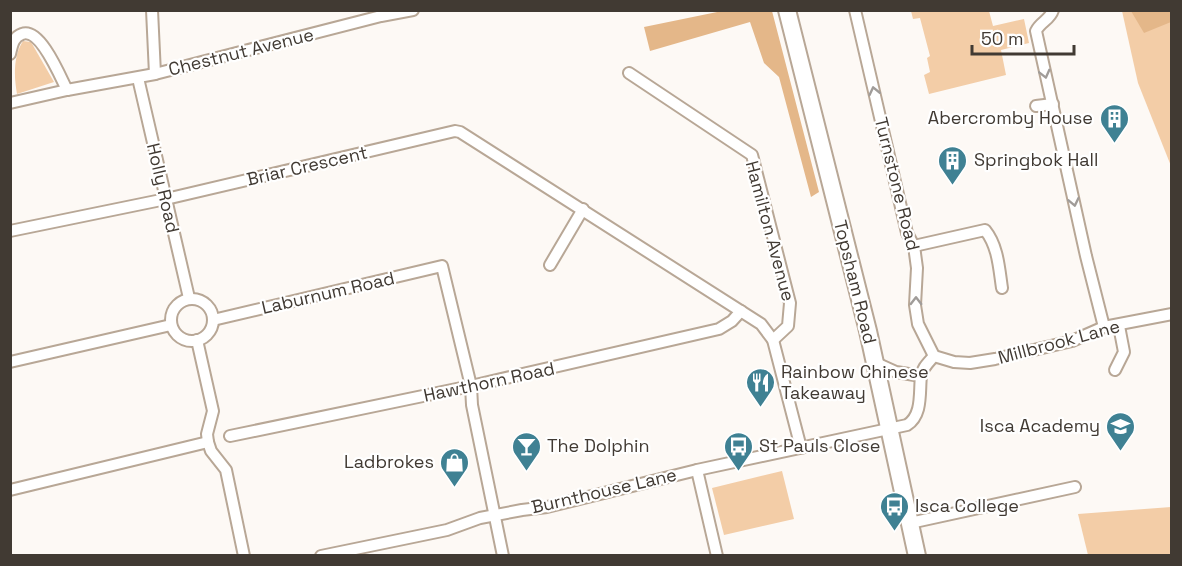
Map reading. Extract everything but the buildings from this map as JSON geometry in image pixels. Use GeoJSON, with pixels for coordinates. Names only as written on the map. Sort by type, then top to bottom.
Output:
{"type":"FeatureCollection","features":[{"type":"Feature","properties":{"kind":"main road","name":"Topsham Road"},"geometry":{"type":"LineString","coordinates":[[787,10],[874,362],[917,555]]}},
{"type":"Feature","properties":{"kind":"street"},"geometry":{"type":"LineString","coordinates":[[152,10],[155,74]]}},
{"type":"Feature","properties":{"kind":"street","name":"Chestnut Avenue"},"geometry":{"type":"LineString","coordinates":[[10,103],[138,78],[381,13],[413,10]]}},
{"type":"Feature","properties":{"kind":"street","name":"Turnstone Road"},"geometry":{"type":"LineString","coordinates":[[855,10],[907,233],[914,246],[918,276],[915,305],[918,324],[934,356]]}},
{"type":"Feature","properties":{"kind":"street"},"geometry":{"type":"LineString","coordinates":[[1053,10],[1051,17],[1039,25],[1036,31],[1104,327]]}},
{"type":"Feature","properties":{"kind":"street"},"geometry":{"type":"LineString","coordinates":[[10,54],[18,36],[33,34],[41,42],[68,90]]}},
{"type":"Feature","properties":{"kind":"street","name":"Hamilton Avenue"},"geometry":{"type":"LineString","coordinates":[[629,73],[752,155],[790,303],[788,326],[773,340]]}},
{"type":"Feature","properties":{"kind":"street","name":"Holly Road"},"geometry":{"type":"LineString","coordinates":[[138,78],[189,298]]}},
{"type":"Feature","properties":{"kind":"street"},"geometry":{"type":"LineString","coordinates":[[1036,106],[1053,104]]}},
{"type":"Feature","properties":{"kind":"street","name":"Briar Crescent"},"geometry":{"type":"LineString","coordinates":[[10,231],[166,199],[454,131],[466,134],[761,324],[773,340],[801,448]]}},
{"type":"Feature","properties":{"kind":"street"},"geometry":{"type":"LineString","coordinates":[[550,265],[583,209]]}},
{"type":"Feature","properties":{"kind":"street"},"geometry":{"type":"LineString","coordinates":[[914,246],[985,230],[992,238],[1002,288]]}},
{"type":"Feature","properties":{"kind":"street","name":"Laburnum Road"},"geometry":{"type":"LineString","coordinates":[[213,320],[442,266],[471,386]]}},
{"type":"Feature","properties":{"kind":"street"},"geometry":{"type":"LineString","coordinates":[[189,298],[196,298],[208,306],[213,320],[208,333],[197,340],[178,336],[171,325],[172,311],[182,301],[189,298]]}},
{"type":"Feature","properties":{"kind":"street","name":"Hawthorn Road"},"geometry":{"type":"LineString","coordinates":[[230,436],[471,386],[719,329],[732,321],[741,310]]}},
{"type":"Feature","properties":{"kind":"street","name":"Millbrook Lane"},"geometry":{"type":"LineString","coordinates":[[934,356],[954,362],[970,363],[994,359],[1072,341],[1104,327],[1119,326],[1172,314]]}},
{"type":"Feature","properties":{"kind":"street"},"geometry":{"type":"LineString","coordinates":[[10,362],[171,325]]}},
{"type":"Feature","properties":{"kind":"street"},"geometry":{"type":"LineString","coordinates":[[1115,370],[1124,352],[1119,326]]}},
{"type":"Feature","properties":{"kind":"street"},"geometry":{"type":"LineString","coordinates":[[197,340],[213,411],[207,442],[225,470],[244,555]]}},
{"type":"Feature","properties":{"kind":"street"},"geometry":{"type":"LineString","coordinates":[[889,429],[912,422],[919,406],[921,376],[934,356]]}},
{"type":"Feature","properties":{"kind":"street"},"geometry":{"type":"LineString","coordinates":[[874,362],[896,372],[921,376]]}},
{"type":"Feature","properties":{"kind":"street"},"geometry":{"type":"LineString","coordinates":[[471,386],[472,405],[503,555]]}},
{"type":"Feature","properties":{"kind":"street","name":"Burnthouse Lane"},"geometry":{"type":"LineString","coordinates":[[321,555],[447,530],[472,520],[547,507],[697,470],[889,429]]}},
{"type":"Feature","properties":{"kind":"street"},"geometry":{"type":"LineString","coordinates":[[10,489],[207,442]]}},
{"type":"Feature","properties":{"kind":"street"},"geometry":{"type":"LineString","coordinates":[[697,470],[717,555]]}},
{"type":"Feature","properties":{"kind":"street"},"geometry":{"type":"LineString","coordinates":[[910,523],[1075,487]]}},
{"type":"Feature","properties":{"kind":"shaded area"},"geometry":{"type":"Polygon","coordinates":[[[722,11],[772,11],[819,192],[811,197],[779,77],[764,63],[750,22],[650,51],[644,27],[722,11]]]}},
{"type":"Feature","properties":{"kind":"shaded area"},"geometry":{"type":"Polygon","coordinates":[[[911,11],[989,11],[993,26],[1024,19],[1029,43],[1001,50],[1006,75],[929,94],[924,75],[930,72],[927,58],[930,56],[920,18],[913,19],[911,11]]]}},
{"type":"Feature","properties":{"kind":"shaded area"},"geometry":{"type":"Polygon","coordinates":[[[1122,11],[1171,11],[1171,166],[1138,83],[1122,11]]]}},
{"type":"Feature","properties":{"kind":"shaded area"},"geometry":{"type":"Polygon","coordinates":[[[1131,11],[1171,11],[1171,22],[1144,33],[1131,11]]]}},
{"type":"Feature","properties":{"kind":"shaded area"},"geometry":{"type":"Polygon","coordinates":[[[23,41],[31,42],[54,82],[17,94],[15,67],[17,53],[23,41]]]}},
{"type":"Feature","properties":{"kind":"shaded area"},"geometry":{"type":"Polygon","coordinates":[[[782,471],[794,519],[724,535],[712,488],[782,471]]]}},
{"type":"Feature","properties":{"kind":"shaded area"},"geometry":{"type":"Polygon","coordinates":[[[1171,507],[1171,555],[1088,555],[1078,514],[1171,507]]]}},
{"type":"Feature","properties":{"kind":"place","name":"Abercromby House"},"geometry":{"type":"Point","coordinates":[1114,144]}},
{"type":"Feature","properties":{"kind":"place","name":"Springbok Hall"},"geometry":{"type":"Point","coordinates":[953,186]}},
{"type":"Feature","properties":{"kind":"place","name":"Rainbow Chinese Takeaway"},"geometry":{"type":"Point","coordinates":[760,408]}},
{"type":"Feature","properties":{"kind":"place","name":"Isca Academy"},"geometry":{"type":"Point","coordinates":[1121,452]}},
{"type":"Feature","properties":{"kind":"place","name":"The Dolphin"},"geometry":{"type":"Point","coordinates":[526,472]}},
{"type":"Feature","properties":{"kind":"place","name":"St Pauls Close"},"geometry":{"type":"Point","coordinates":[738,472]}},
{"type":"Feature","properties":{"kind":"place","name":"Ladbrokes"},"geometry":{"type":"Point","coordinates":[455,488]}},
{"type":"Feature","properties":{"kind":"place","name":"Isca College"},"geometry":{"type":"Point","coordinates":[894,532]}}]}
